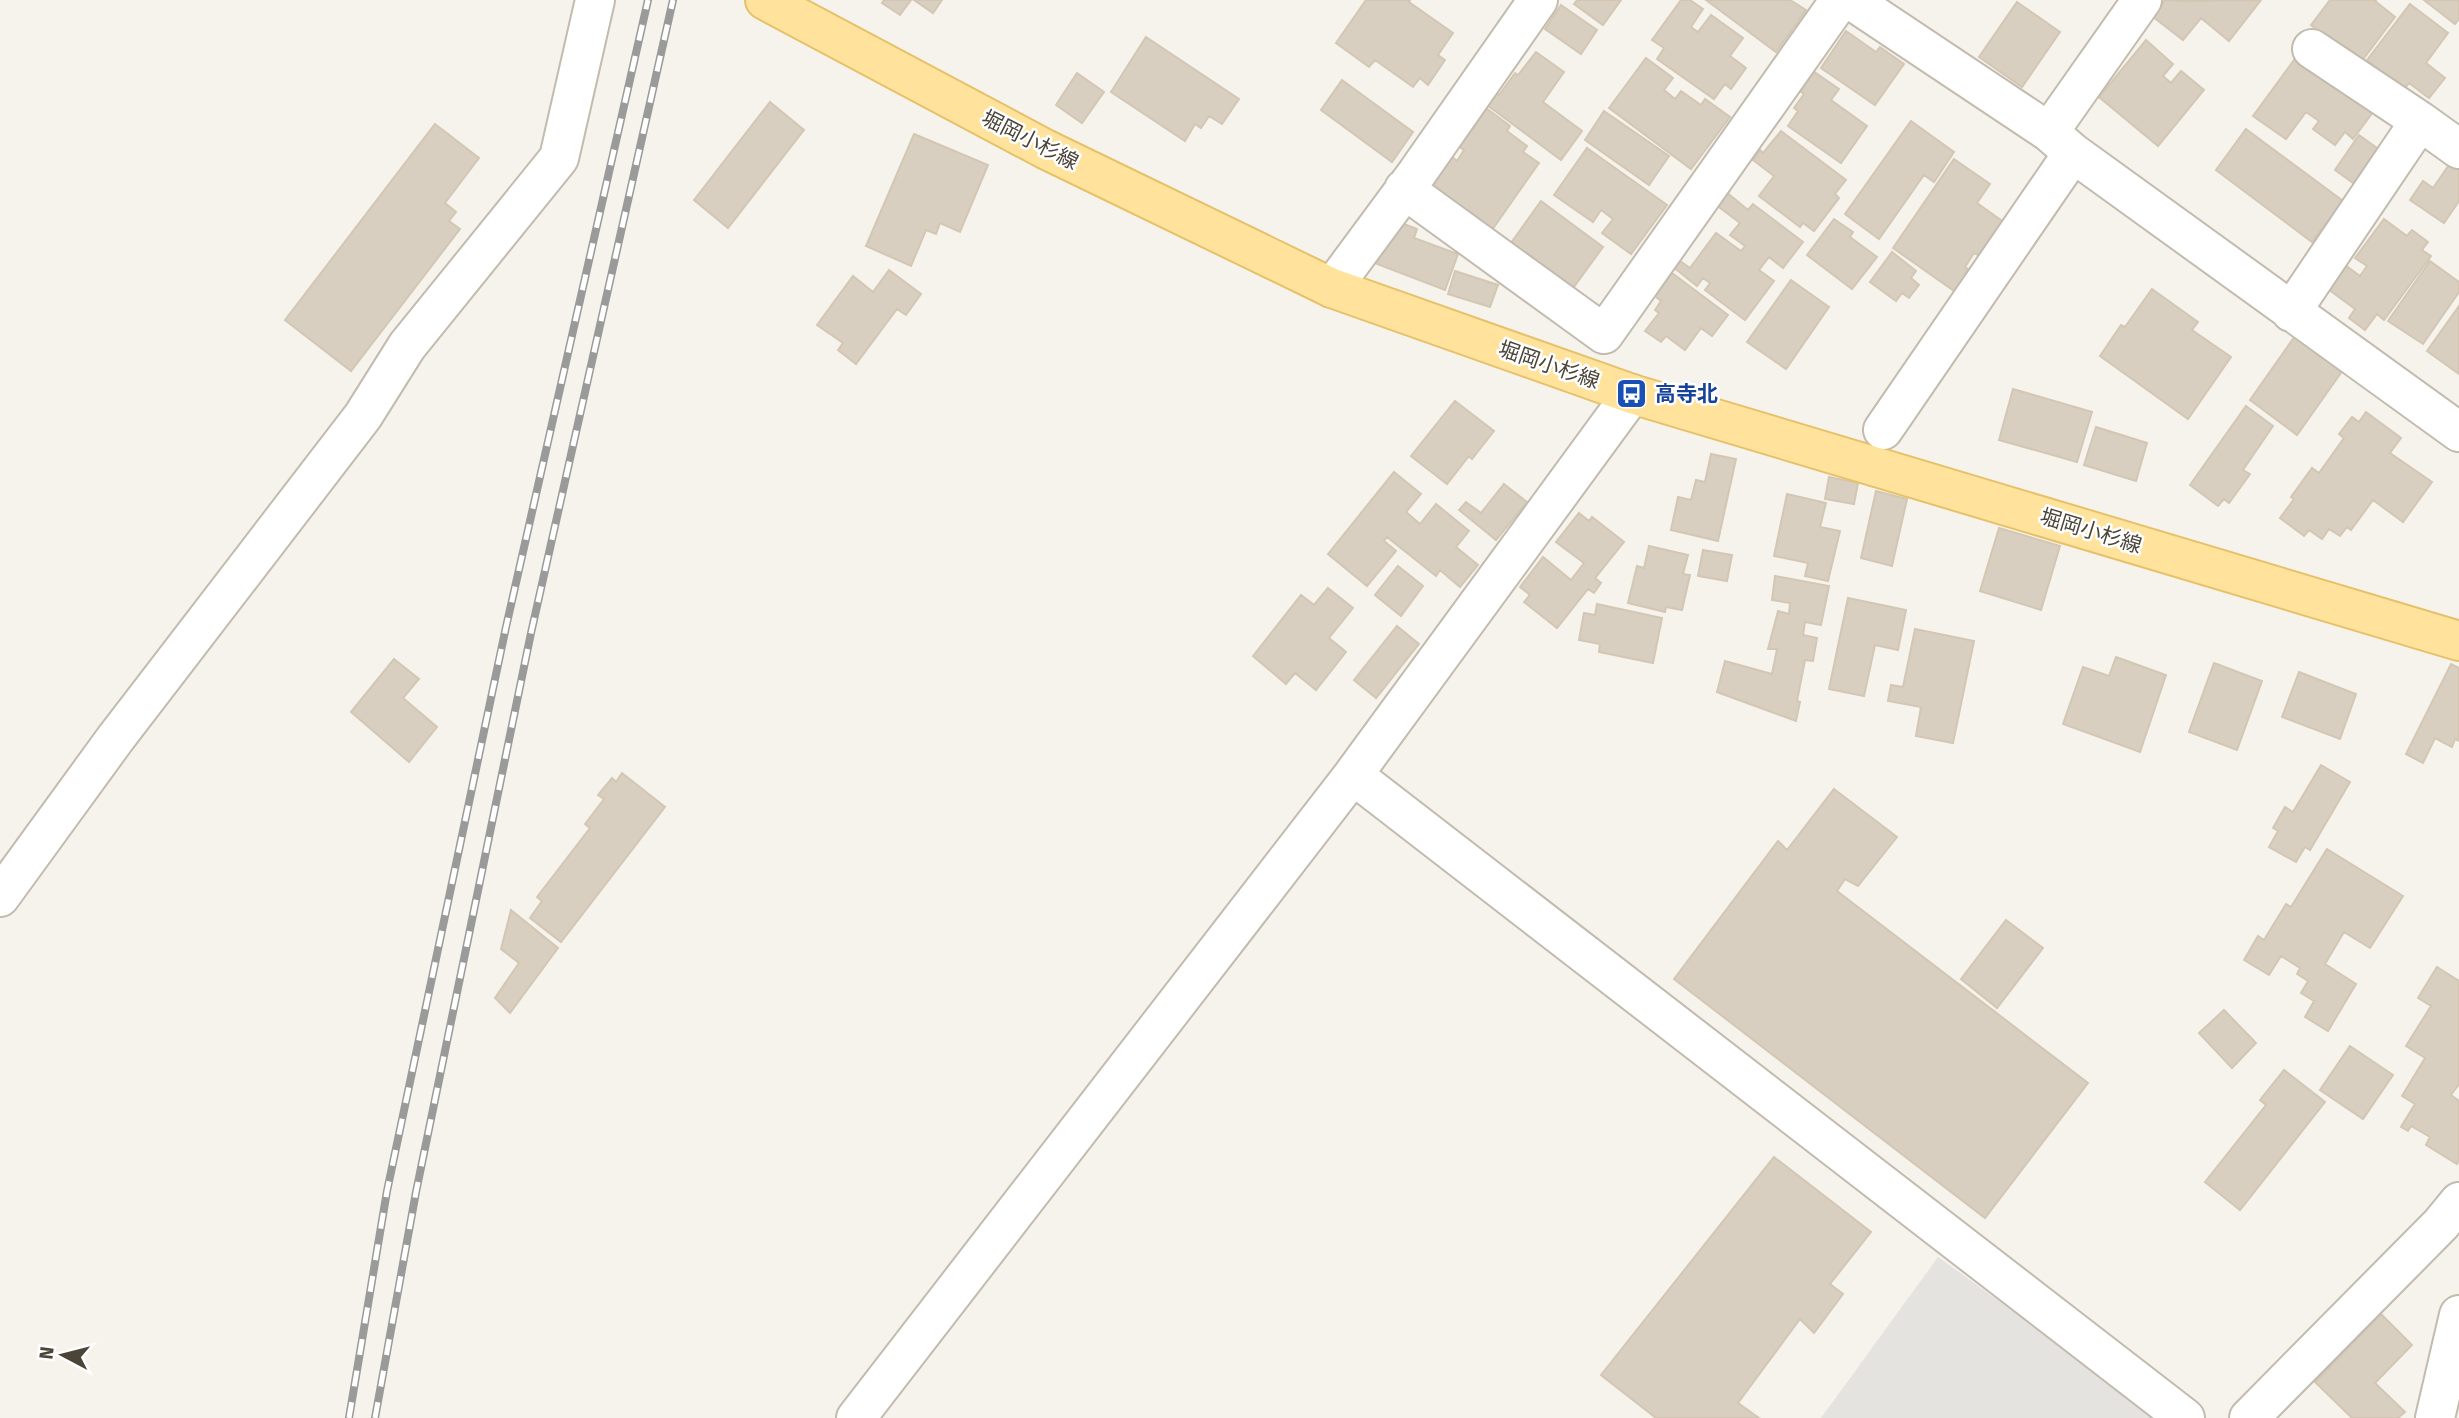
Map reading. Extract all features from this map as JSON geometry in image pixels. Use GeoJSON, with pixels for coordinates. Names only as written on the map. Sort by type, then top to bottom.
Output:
{"type":"FeatureCollection","features":[{"type":"Feature","properties":{"kind":"main road","name":"堀岡小杉線"},"geometry":{"type":"LineString","coordinates":[[765,0],[1045,149],[1332,288],[1632,394],[2459,641]]}},
{"type":"Feature","properties":{"kind":"street"},"geometry":{"type":"LineString","coordinates":[[0,897],[115,739],[363,416],[407,346],[559,158],[594,0]]}},
{"type":"Feature","properties":{"kind":"street"},"geometry":{"type":"LineString","coordinates":[[1332,288],[1538,0]]}},
{"type":"Feature","properties":{"kind":"street"},"geometry":{"type":"LineString","coordinates":[[1404,189],[1604,334],[1840,0]]}},
{"type":"Feature","properties":{"kind":"street"},"geometry":{"type":"LineString","coordinates":[[1851,0],[2061,143],[2459,432]]}},
{"type":"Feature","properties":{"kind":"street"},"geometry":{"type":"LineString","coordinates":[[1883,430],[2061,143],[2142,0]]}},
{"type":"Feature","properties":{"kind":"street"},"geometry":{"type":"LineString","coordinates":[[2312,49],[2459,149]]}},
{"type":"Feature","properties":{"kind":"street"},"geometry":{"type":"LineString","coordinates":[[2291,312],[2420,121]]}},
{"type":"Feature","properties":{"kind":"street"},"geometry":{"type":"LineString","coordinates":[[856,1418],[1353,775],[1632,394]]}},
{"type":"Feature","properties":{"kind":"street"},"geometry":{"type":"LineString","coordinates":[[1353,775],[2185,1418]]}},
{"type":"Feature","properties":{"kind":"street"},"geometry":{"type":"LineString","coordinates":[[2249,1418],[2441,1224],[2459,1202]]}},
{"type":"Feature","properties":{"kind":"street"},"geometry":{"type":"LineString","coordinates":[[2435,1418],[2459,1315]]}},
{"type":"Feature","properties":{"kind":"shaded area"},"geometry":{"type":"Polygon","coordinates":[[[1938,1257],[2161,1418],[1821,1418],[1938,1257]]]}},
{"type":"Feature","properties":{"kind":"building"},"geometry":{"type":"Polygon","coordinates":[[[884,0],[911,0],[900,15],[882,3],[884,0]]]}},
{"type":"Feature","properties":{"kind":"building"},"geometry":{"type":"Polygon","coordinates":[[[914,0],[942,0],[933,13],[914,0]]]}},
{"type":"Feature","properties":{"kind":"building"},"geometry":{"type":"Polygon","coordinates":[[[1366,0],[1410,0],[1409,2],[1453,33],[1438,55],[1445,60],[1428,85],[1420,78],[1413,87],[1375,60],[1369,67],[1336,43],[1366,0]]]}},
{"type":"Feature","properties":{"kind":"building"},"geometry":{"type":"Polygon","coordinates":[[[1577,0],[1621,0],[1603,25],[1574,4],[1577,0]]]}},
{"type":"Feature","properties":{"kind":"building"},"geometry":{"type":"Polygon","coordinates":[[[1681,0],[1690,0],[1703,9],[1691,27],[1698,32],[1711,15],[1743,38],[1730,56],[1746,68],[1731,89],[1725,84],[1714,99],[1657,59],[1664,48],[1652,40],[1681,0]]]}},
{"type":"Feature","properties":{"kind":"building"},"geometry":{"type":"Polygon","coordinates":[[[1706,0],[1790,0],[1806,10],[1776,52],[1706,0]]]}},
{"type":"Feature","properties":{"kind":"building"},"geometry":{"type":"Polygon","coordinates":[[[2165,0],[2261,0],[2229,41],[2201,18],[2183,40],[2152,16],[2165,0]]]}},
{"type":"Feature","properties":{"kind":"building"},"geometry":{"type":"Polygon","coordinates":[[[2330,0],[2376,0],[2395,17],[2361,62],[2311,25],[2330,0]]]}},
{"type":"Feature","properties":{"kind":"building"},"geometry":{"type":"Polygon","coordinates":[[[2424,0],[2459,0],[2459,19],[2455,24],[2424,0]]]}},
{"type":"Feature","properties":{"kind":"building"},"geometry":{"type":"Polygon","coordinates":[[[2017,2],[2060,32],[2022,87],[1979,57],[2017,2]]]}},
{"type":"Feature","properties":{"kind":"building"},"geometry":{"type":"Polygon","coordinates":[[[2410,4],[2448,33],[2426,63],[2445,78],[2429,98],[2409,83],[2404,89],[2367,60],[2410,4]]]}},
{"type":"Feature","properties":{"kind":"building"},"geometry":{"type":"Polygon","coordinates":[[[1561,5],[1597,30],[1581,54],[1545,29],[1561,5]]]}},
{"type":"Feature","properties":{"kind":"building"},"geometry":{"type":"Polygon","coordinates":[[[1846,31],[1876,52],[1880,47],[1904,64],[1875,105],[1821,68],[1846,31]]]}},
{"type":"Feature","properties":{"kind":"building"},"geometry":{"type":"Polygon","coordinates":[[[1146,37],[1239,99],[1222,124],[1209,116],[1201,128],[1195,124],[1185,141],[1111,92],[1146,37]]]}},
{"type":"Feature","properties":{"kind":"building"},"geometry":{"type":"Polygon","coordinates":[[[2146,40],[2173,64],[2163,76],[2171,83],[2181,71],[2204,90],[2158,146],[2099,97],[2146,40]]]}},
{"type":"Feature","properties":{"kind":"building"},"geometry":{"type":"Polygon","coordinates":[[[1536,52],[1564,72],[1543,102],[1582,131],[1561,160],[1483,102],[1492,90],[1499,95],[1515,73],[1518,75],[1536,52]]]}},
{"type":"Feature","properties":{"kind":"building"},"geometry":{"type":"Polygon","coordinates":[[[2297,56],[2373,112],[2353,139],[2345,132],[2335,145],[2313,129],[2319,121],[2306,112],[2286,139],[2253,116],[2297,56]]]}},
{"type":"Feature","properties":{"kind":"building"},"geometry":{"type":"Polygon","coordinates":[[[1646,58],[1673,78],[1664,90],[1675,99],[1681,91],[1701,105],[1705,99],[1730,117],[1691,169],[1609,108],[1646,58]]]}},
{"type":"Feature","properties":{"kind":"building"},"geometry":{"type":"Polygon","coordinates":[[[1813,71],[1839,89],[1831,100],[1867,126],[1841,163],[1788,126],[1798,111],[1794,108],[1804,94],[1800,91],[1813,71]]]}},
{"type":"Feature","properties":{"kind":"building"},"geometry":{"type":"Polygon","coordinates":[[[1077,73],[1104,92],[1082,123],[1056,105],[1077,73]]]}},
{"type":"Feature","properties":{"kind":"building"},"geometry":{"type":"Polygon","coordinates":[[[1342,80],[1413,132],[1392,162],[1321,110],[1342,80]]]}},
{"type":"Feature","properties":{"kind":"building"},"geometry":{"type":"Polygon","coordinates":[[[770,102],[804,130],[728,228],[694,200],[770,102]]]}},
{"type":"Feature","properties":{"kind":"building"},"geometry":{"type":"Polygon","coordinates":[[[1482,105],[1510,126],[1507,131],[1527,146],[1523,152],[1539,163],[1492,230],[1425,192],[1451,156],[1457,161],[1464,150],[1455,144],[1482,105]]]}},
{"type":"Feature","properties":{"kind":"building"},"geometry":{"type":"Polygon","coordinates":[[[1604,111],[1669,156],[1649,185],[1585,140],[1604,111]]]}},
{"type":"Feature","properties":{"kind":"building"},"geometry":{"type":"Polygon","coordinates":[[[1911,121],[1954,152],[1934,182],[1924,175],[1879,239],[1845,214],[1911,121]]]}},
{"type":"Feature","properties":{"kind":"building"},"geometry":{"type":"Polygon","coordinates":[[[435,124],[479,158],[445,203],[456,212],[449,221],[460,229],[351,371],[285,320],[435,124]]]}},
{"type":"Feature","properties":{"kind":"building"},"geometry":{"type":"Polygon","coordinates":[[[2246,129],[2343,201],[2312,242],[2216,170],[2246,129]]]}},
{"type":"Feature","properties":{"kind":"building"},"geometry":{"type":"Polygon","coordinates":[[[1781,131],[1846,180],[1835,194],[1839,198],[1814,231],[1803,223],[1800,227],[1759,196],[1774,176],[1753,160],[1760,150],[1763,153],[1781,131]]]}},
{"type":"Feature","properties":{"kind":"building"},"geometry":{"type":"Polygon","coordinates":[[[914,134],[988,165],[960,232],[940,223],[936,234],[926,230],[911,266],[866,246],[914,134]]]}},
{"type":"Feature","properties":{"kind":"building"},"geometry":{"type":"Polygon","coordinates":[[[2359,135],[2381,151],[2356,185],[2335,170],[2359,135]]]}},
{"type":"Feature","properties":{"kind":"building"},"geometry":{"type":"Polygon","coordinates":[[[1587,148],[1667,205],[1631,254],[1602,233],[1613,219],[1601,210],[1593,222],[1554,195],[1587,148]]]}},
{"type":"Feature","properties":{"kind":"building"},"geometry":{"type":"Polygon","coordinates":[[[1954,159],[1990,184],[1977,203],[2005,223],[1982,257],[1974,253],[1965,267],[1972,272],[1957,293],[1893,248],[1954,159]]]}},
{"type":"Feature","properties":{"kind":"building"},"geometry":{"type":"Polygon","coordinates":[[[2451,162],[2459,168],[2459,201],[2444,223],[2410,200],[2423,181],[2433,188],[2451,162]]]}},
{"type":"Feature","properties":{"kind":"building"},"geometry":{"type":"Polygon","coordinates":[[[1725,191],[1748,210],[1753,204],[1803,242],[1783,268],[1769,257],[1759,270],[1774,281],[1745,320],[1705,290],[1710,283],[1703,278],[1697,286],[1672,266],[1677,259],[1690,268],[1716,233],[1741,251],[1745,246],[1730,235],[1740,223],[1715,204],[1725,191]]]}},
{"type":"Feature","properties":{"kind":"building"},"geometry":{"type":"Polygon","coordinates":[[[1541,201],[1603,247],[1568,295],[1506,250],[1541,201]]]}},
{"type":"Feature","properties":{"kind":"building"},"geometry":{"type":"Polygon","coordinates":[[[1834,219],[1853,232],[1850,237],[1877,257],[1852,289],[1807,255],[1834,219]]]}},
{"type":"Feature","properties":{"kind":"building"},"geometry":{"type":"Polygon","coordinates":[[[2384,219],[2407,236],[2412,230],[2428,242],[2422,250],[2431,256],[2384,320],[2377,314],[2365,330],[2349,318],[2355,309],[2328,289],[2345,265],[2360,276],[2367,266],[2355,258],[2384,219]]]}},
{"type":"Feature","properties":{"kind":"building"},"geometry":{"type":"Polygon","coordinates":[[[1399,222],[1417,229],[1414,238],[1458,254],[1445,290],[1377,264],[1389,233],[1399,222]]]}},
{"type":"Feature","properties":{"kind":"building"},"geometry":{"type":"Polygon","coordinates":[[[1892,252],[1916,271],[1911,278],[1919,285],[1909,298],[1902,293],[1896,301],[1870,282],[1892,252]]]}},
{"type":"Feature","properties":{"kind":"building"},"geometry":{"type":"Polygon","coordinates":[[[2430,261],[2459,282],[2459,292],[2423,344],[2388,321],[2430,261]]]}},
{"type":"Feature","properties":{"kind":"building"},"geometry":{"type":"Polygon","coordinates":[[[889,270],[921,294],[906,315],[897,309],[856,364],[838,350],[843,343],[817,325],[853,276],[873,292],[889,270]]]}},
{"type":"Feature","properties":{"kind":"building"},"geometry":{"type":"Polygon","coordinates":[[[1455,271],[1498,285],[1490,307],[1448,294],[1455,271]]]}},
{"type":"Feature","properties":{"kind":"building"},"geometry":{"type":"Polygon","coordinates":[[[1672,273],[1728,315],[1712,336],[1701,328],[1685,350],[1666,336],[1661,342],[1645,331],[1659,313],[1655,310],[1661,301],[1655,296],[1672,273]]]}},
{"type":"Feature","properties":{"kind":"building"},"geometry":{"type":"Polygon","coordinates":[[[1791,280],[1829,307],[1786,369],[1747,342],[1791,280]]]}},
{"type":"Feature","properties":{"kind":"building"},"geometry":{"type":"Polygon","coordinates":[[[2152,289],[2198,322],[2192,330],[2231,357],[2188,419],[2100,356],[2121,325],[2125,327],[2152,289]]]}},
{"type":"Feature","properties":{"kind":"building"},"geometry":{"type":"Polygon","coordinates":[[[2459,306],[2459,374],[2427,351],[2459,306]]]}},
{"type":"Feature","properties":{"kind":"building"},"geometry":{"type":"Polygon","coordinates":[[[2295,336],[2343,370],[2297,435],[2250,400],[2295,336]]]}},
{"type":"Feature","properties":{"kind":"building"},"geometry":{"type":"Polygon","coordinates":[[[2013,389],[2092,412],[2077,462],[1999,440],[2013,389]]]}},
{"type":"Feature","properties":{"kind":"building"},"geometry":{"type":"Polygon","coordinates":[[[1455,401],[1494,431],[1472,459],[1469,456],[1447,484],[1411,456],[1455,401]]]}},
{"type":"Feature","properties":{"kind":"building"},"geometry":{"type":"Polygon","coordinates":[[[2246,406],[2273,426],[2243,470],[2250,474],[2229,503],[2224,499],[2218,506],[2190,485],[2246,406]]]}},
{"type":"Feature","properties":{"kind":"building"},"geometry":{"type":"Polygon","coordinates":[[[2366,412],[2401,438],[2390,453],[2432,482],[2403,522],[2373,500],[2351,530],[2347,527],[2340,536],[2329,529],[2322,539],[2309,530],[2304,536],[2280,518],[2312,468],[2319,473],[2344,438],[2339,434],[2352,417],[2359,422],[2366,412]]]}},
{"type":"Feature","properties":{"kind":"building"},"geometry":{"type":"Polygon","coordinates":[[[2096,427],[2147,443],[2136,481],[2084,465],[2096,427]]]}},
{"type":"Feature","properties":{"kind":"building"},"geometry":{"type":"Polygon","coordinates":[[[1711,454],[1736,459],[1718,541],[1671,530],[1678,497],[1691,500],[1696,480],[1705,482],[1711,454]]]}},
{"type":"Feature","properties":{"kind":"building"},"geometry":{"type":"Polygon","coordinates":[[[1394,472],[1421,494],[1406,512],[1420,524],[1436,504],[1469,531],[1456,547],[1478,565],[1460,587],[1440,570],[1436,576],[1387,537],[1384,541],[1396,551],[1367,586],[1328,554],[1394,472]]]}},
{"type":"Feature","properties":{"kind":"building"},"geometry":{"type":"Polygon","coordinates":[[[1829,477],[1858,483],[1854,504],[1825,499],[1829,477]]]}},
{"type":"Feature","properties":{"kind":"building"},"geometry":{"type":"Polygon","coordinates":[[[1504,484],[1527,502],[1496,540],[1459,510],[1466,502],[1481,513],[1504,484]]]}},
{"type":"Feature","properties":{"kind":"building"},"geometry":{"type":"Polygon","coordinates":[[[1876,491],[1907,499],[1892,566],[1861,558],[1876,491]]]}},
{"type":"Feature","properties":{"kind":"building"},"geometry":{"type":"Polygon","coordinates":[[[1787,494],[1826,503],[1820,527],[1840,531],[1828,581],[1805,576],[1808,563],[1774,556],[1787,494]]]}},
{"type":"Feature","properties":{"kind":"building"},"geometry":{"type":"Polygon","coordinates":[[[1579,513],[1589,521],[1592,517],[1624,542],[1595,578],[1601,583],[1594,593],[1588,589],[1557,628],[1524,602],[1530,595],[1520,587],[1543,557],[1571,580],[1584,563],[1556,542],[1579,513]]]}},
{"type":"Feature","properties":{"kind":"building"},"geometry":{"type":"Polygon","coordinates":[[[1999,528],[2060,546],[2041,610],[1980,591],[1999,528]]]}},
{"type":"Feature","properties":{"kind":"building"},"geometry":{"type":"Polygon","coordinates":[[[1649,546],[1688,555],[1683,574],[1690,575],[1682,610],[1666,607],[1665,612],[1628,603],[1637,566],[1644,568],[1649,546]]]}},
{"type":"Feature","properties":{"kind":"building"},"geometry":{"type":"Polygon","coordinates":[[[1703,550],[1732,555],[1727,581],[1698,576],[1703,550]]]}},
{"type":"Feature","properties":{"kind":"building"},"geometry":{"type":"Polygon","coordinates":[[[1398,566],[1423,586],[1401,616],[1375,595],[1398,566]]]}},
{"type":"Feature","properties":{"kind":"building"},"geometry":{"type":"Polygon","coordinates":[[[1775,576],[1829,586],[1821,625],[1805,622],[1803,635],[1817,638],[1813,661],[1805,660],[1796,721],[1717,692],[1725,661],[1772,674],[1777,649],[1768,649],[1778,611],[1789,614],[1790,603],[1772,600],[1775,576]]]}},
{"type":"Feature","properties":{"kind":"building"},"geometry":{"type":"Polygon","coordinates":[[[1328,588],[1353,608],[1329,638],[1346,652],[1316,690],[1295,673],[1286,684],[1253,656],[1301,595],[1314,605],[1328,588]]]}},
{"type":"Feature","properties":{"kind":"building"},"geometry":{"type":"Polygon","coordinates":[[[1848,598],[1906,610],[1898,650],[1875,645],[1864,696],[1829,689],[1848,598]]]}},
{"type":"Feature","properties":{"kind":"building"},"geometry":{"type":"Polygon","coordinates":[[[1597,604],[1662,618],[1653,663],[1599,652],[1600,644],[1579,640],[1584,613],[1595,615],[1597,604]]]}},
{"type":"Feature","properties":{"kind":"building"},"geometry":{"type":"Polygon","coordinates":[[[1397,626],[1419,644],[1376,698],[1354,680],[1397,626]]]}},
{"type":"Feature","properties":{"kind":"building"},"geometry":{"type":"Polygon","coordinates":[[[1915,629],[1974,641],[1953,743],[1916,736],[1921,707],[1888,701],[1891,685],[1903,687],[1915,629]]]}},
{"type":"Feature","properties":{"kind":"building"},"geometry":{"type":"Polygon","coordinates":[[[2116,657],[2166,675],[2140,752],[2063,724],[2083,667],[2109,676],[2116,657]]]}},
{"type":"Feature","properties":{"kind":"building"},"geometry":{"type":"Polygon","coordinates":[[[394,659],[419,679],[403,698],[437,727],[409,762],[351,712],[394,659]]]}},
{"type":"Feature","properties":{"kind":"building"},"geometry":{"type":"Polygon","coordinates":[[[2214,663],[2262,681],[2237,750],[2189,732],[2214,663]]]}},
{"type":"Feature","properties":{"kind":"building"},"geometry":{"type":"Polygon","coordinates":[[[2451,664],[2459,668],[2459,741],[2455,739],[2452,747],[2435,738],[2423,763],[2406,754],[2451,664]]]}},
{"type":"Feature","properties":{"kind":"building"},"geometry":{"type":"Polygon","coordinates":[[[2299,672],[2356,694],[2340,739],[2282,717],[2299,672]]]}},
{"type":"Feature","properties":{"kind":"building"},"geometry":{"type":"Polygon","coordinates":[[[2321,765],[2350,782],[2310,850],[2305,847],[2296,862],[2269,847],[2278,831],[2273,828],[2285,807],[2293,812],[2321,765]]]}},
{"type":"Feature","properties":{"kind":"building"},"geometry":{"type":"Polygon","coordinates":[[[622,773],[665,807],[561,942],[530,918],[542,901],[537,897],[590,828],[585,824],[604,799],[598,795],[612,778],[616,782],[622,773]]]}},
{"type":"Feature","properties":{"kind":"building"},"geometry":{"type":"Polygon","coordinates":[[[1834,789],[1897,837],[1858,886],[1845,879],[1837,891],[2088,1083],[1985,1218],[1674,979],[1778,841],[1787,850],[1834,789]]]}},
{"type":"Feature","properties":{"kind":"building"},"geometry":{"type":"Polygon","coordinates":[[[2327,849],[2403,896],[2370,948],[2344,932],[2325,964],[2356,984],[2328,1031],[2305,1017],[2314,1001],[2301,993],[2308,981],[2297,974],[2300,968],[2281,956],[2269,975],[2244,960],[2258,936],[2264,940],[2286,904],[2291,907],[2327,849]]]}},
{"type":"Feature","properties":{"kind":"building"},"geometry":{"type":"Polygon","coordinates":[[[511,910],[558,948],[510,1013],[495,998],[519,963],[501,949],[511,910]]]}},
{"type":"Feature","properties":{"kind":"building"},"geometry":{"type":"Polygon","coordinates":[[[2006,920],[2043,948],[1997,1008],[1961,979],[2006,920]]]}},
{"type":"Feature","properties":{"kind":"building"},"geometry":{"type":"Polygon","coordinates":[[[2437,967],[2459,981],[2459,1084],[2451,1095],[2459,1101],[2457,1164],[2426,1145],[2430,1137],[2411,1126],[2408,1131],[2401,1127],[2415,1104],[2402,1096],[2425,1058],[2406,1046],[2431,1006],[2418,998],[2437,967]]]}},
{"type":"Feature","properties":{"kind":"building"},"geometry":{"type":"Polygon","coordinates":[[[2224,1010],[2256,1043],[2232,1068],[2199,1033],[2224,1010]]]}},
{"type":"Feature","properties":{"kind":"building"},"geometry":{"type":"Polygon","coordinates":[[[2350,1046],[2393,1075],[2363,1119],[2320,1090],[2350,1046]]]}},
{"type":"Feature","properties":{"kind":"building"},"geometry":{"type":"Polygon","coordinates":[[[2284,1070],[2325,1102],[2240,1210],[2205,1182],[2266,1105],[2260,1100],[2284,1070]]]}},
{"type":"Feature","properties":{"kind":"building"},"geometry":{"type":"Polygon","coordinates":[[[1774,1157],[1871,1232],[1830,1284],[1843,1294],[1814,1333],[1800,1319],[1738,1403],[1759,1418],[1656,1418],[1601,1375],[1774,1157]]]}},
{"type":"Feature","properties":{"kind":"building"},"geometry":{"type":"Polygon","coordinates":[[[2381,1314],[2412,1345],[2375,1383],[2405,1412],[2398,1418],[2352,1418],[2315,1382],[2381,1314]]]}},
{"type":"Feature","properties":{"kind":"railway"},"geometry":{"type":"LineString","coordinates":[[349,1418],[387,1191],[506,627],[648,0]]}},
{"type":"Feature","properties":{"kind":"railway"},"geometry":{"type":"LineString","coordinates":[[375,1418],[416,1192],[531,633],[673,0]]}},
{"type":"Feature","properties":{"kind":"place","name":"高寺北"},"geometry":{"type":"Point","coordinates":[1632,394]}}]}
